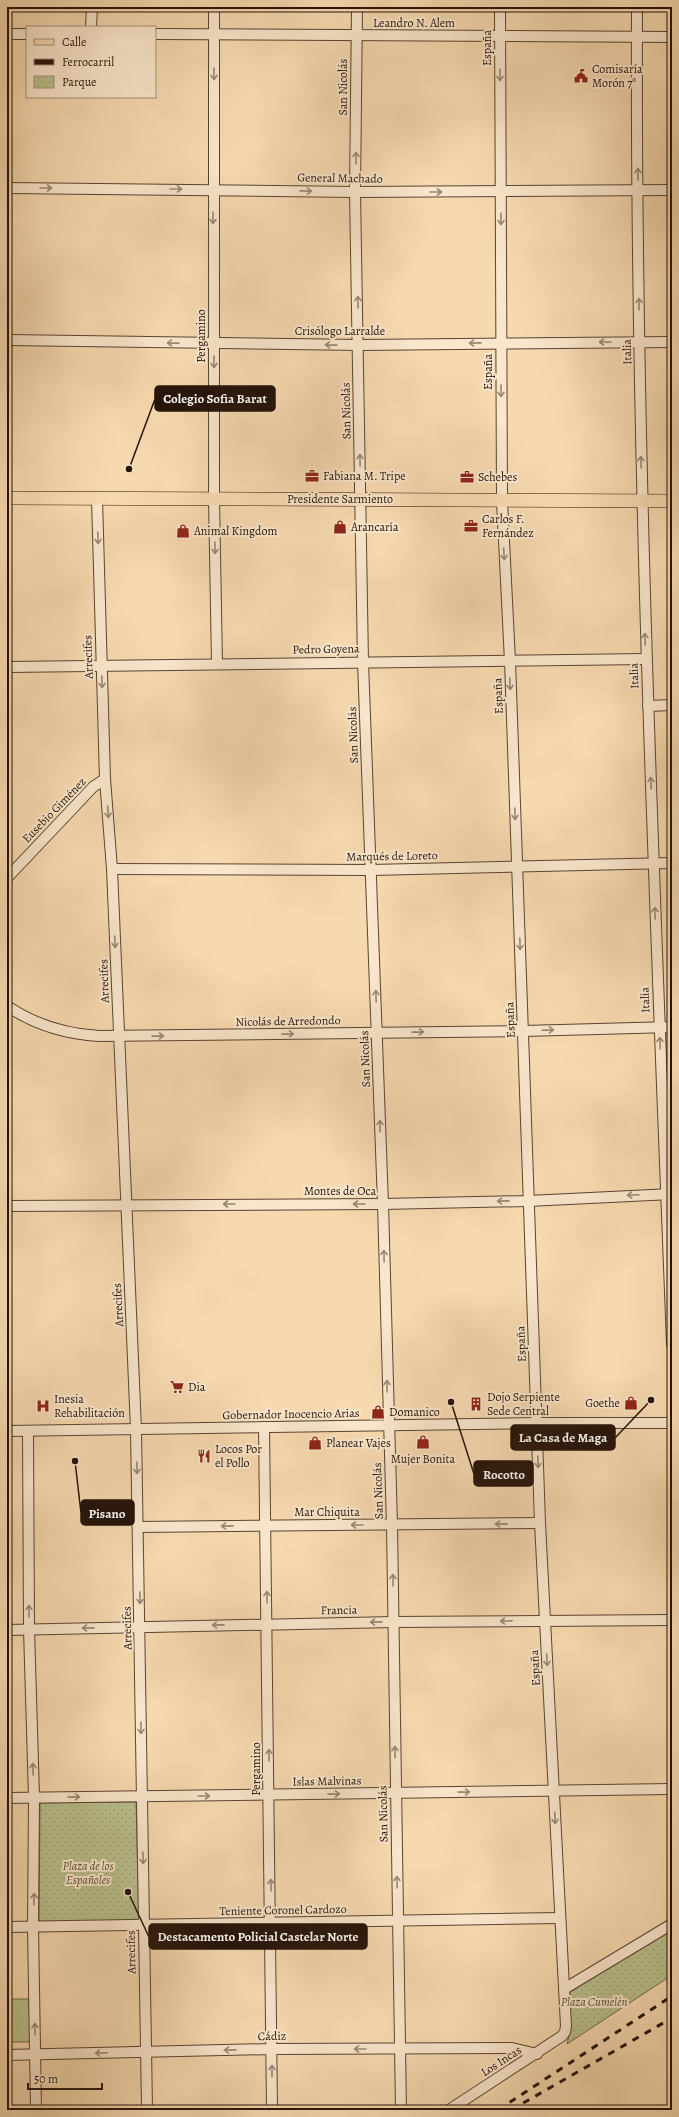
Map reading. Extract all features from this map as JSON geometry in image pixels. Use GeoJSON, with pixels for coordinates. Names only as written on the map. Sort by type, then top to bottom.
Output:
{"type":"FeatureCollection","features":[{"type":"Feature","properties":{"kind":"main road","name":"Presidente Sarmiento"},"geometry":{"type":"LineString","coordinates":[[7,498],[672,501]]}},
{"type":"Feature","properties":{"kind":"street"},"geometry":{"type":"LineString","coordinates":[[91,26],[92,7]]}},
{"type":"Feature","properties":{"kind":"street","name":"Pergamino"},"geometry":{"type":"LineString","coordinates":[[214,7],[214,498],[217,664]]}},
{"type":"Feature","properties":{"kind":"street","name":"San Nicolás"},"geometry":{"type":"LineString","coordinates":[[357,7],[355,192],[359,345],[363,662],[383,1204],[392,1525],[401,2110]]}},
{"type":"Feature","properties":{"kind":"street","name":"España"},"geometry":{"type":"LineString","coordinates":[[500,7],[502,501],[510,662],[540,1523],[565,2032]]}},
{"type":"Feature","properties":{"kind":"street","name":"Italia"},"geometry":{"type":"LineString","coordinates":[[637,7],[642,501],[646,659],[659,1027],[669,1194],[672,1344]]}},
{"type":"Feature","properties":{"kind":"street"},"geometry":{"type":"LineString","coordinates":[[7,34],[26,34]]}},
{"type":"Feature","properties":{"kind":"street","name":"Leandro N. Alem"},"geometry":{"type":"LineString","coordinates":[[156,34],[672,37]]}},
{"type":"Feature","properties":{"kind":"street","name":"General Machado"},"geometry":{"type":"LineString","coordinates":[[7,188],[355,192],[672,190]]}},
{"type":"Feature","properties":{"kind":"street","name":"Crisólogo Larralde"},"geometry":{"type":"LineString","coordinates":[[7,340],[359,345],[501,342],[672,342]]}},
{"type":"Feature","properties":{"kind":"street","name":"Arrecifes"},"geometry":{"type":"LineString","coordinates":[[97,499],[105,779],[112,870],[136,1429],[146,2110]]}},
{"type":"Feature","properties":{"kind":"street","name":"Pedro Goyena"},"geometry":{"type":"LineString","coordinates":[[7,667],[363,662],[510,662],[646,659]]}},
{"type":"Feature","properties":{"kind":"street"},"geometry":{"type":"LineString","coordinates":[[648,706],[672,705]]}},
{"type":"Feature","properties":{"kind":"street","name":"Eusebio Giménez"},"geometry":{"type":"LineString","coordinates":[[7,878],[93,787],[105,779]]}},
{"type":"Feature","properties":{"kind":"street","name":"Marqués de Loreto"},"geometry":{"type":"LineString","coordinates":[[112,870],[371,870],[672,863]]}},
{"type":"Feature","properties":{"kind":"street","name":"Nicolás de Arredondo"},"geometry":{"type":"LineString","coordinates":[[7,1006],[20,1014],[59,1031],[79,1035],[119,1037],[523,1031],[672,1027]]}},
{"type":"Feature","properties":{"kind":"street","name":"Montes de Oca"},"geometry":{"type":"LineString","coordinates":[[7,1206],[383,1204],[669,1194]]}},
{"type":"Feature","properties":{"kind":"street","name":"Gobernador Inocencio Arias"},"geometry":{"type":"LineString","coordinates":[[7,1431],[537,1423],[672,1423]]}},
{"type":"Feature","properties":{"kind":"street","name":"Pergamino"},"geometry":{"type":"LineString","coordinates":[[264,1427],[268,1625],[272,2110]]}},
{"type":"Feature","properties":{"kind":"street"},"geometry":{"type":"LineString","coordinates":[[28,1431],[29,1629],[34,1797],[33,1927],[36,2110]]}},
{"type":"Feature","properties":{"kind":"street","name":"Mar Chiquita"},"geometry":{"type":"LineString","coordinates":[[138,1527],[540,1523]]}},
{"type":"Feature","properties":{"kind":"street","name":"Francia"},"geometry":{"type":"LineString","coordinates":[[7,1630],[393,1622],[672,1620]]}},
{"type":"Feature","properties":{"kind":"street","name":"Islas Malvinas"},"geometry":{"type":"LineString","coordinates":[[7,1798],[269,1796],[672,1789]]}},
{"type":"Feature","properties":{"kind":"street","name":"Teniente Coronel Cardozo"},"geometry":{"type":"LineString","coordinates":[[7,1927],[144,1926],[560,1918]]}},
{"type":"Feature","properties":{"kind":"street"},"geometry":{"type":"LineString","coordinates":[[564,1989],[672,1924]]}},
{"type":"Feature","properties":{"kind":"street","name":"Los Incas"},"geometry":{"type":"LineString","coordinates":[[449,2110],[537,2054],[565,2032]]}},
{"type":"Feature","properties":{"kind":"street","name":"Cádiz"},"geometry":{"type":"LineString","coordinates":[[7,2055],[272,2049],[512,2048],[537,2054]]}},
{"type":"Feature","properties":{"kind":"green space","name":"Plaza de los Españoles"},"geometry":{"type":"Polygon","coordinates":[[[136,1802],[139,1922],[39,1923],[40,1803],[136,1802]]]}},
{"type":"Feature","properties":{"kind":"green space","name":"Plaza Cumelén"},"geometry":{"type":"Polygon","coordinates":[[[672,1929],[672,1975],[567,2044],[570,2031],[570,1992],[672,1929]]]}},
{"type":"Feature","properties":{"kind":"green space"},"geometry":{"type":"Polygon","coordinates":[[[7,1999],[29,1999],[30,2042],[7,2042],[7,1999]]]}},
{"type":"Feature","properties":{"kind":"railway"},"geometry":{"type":"LineString","coordinates":[[498,2110],[672,1996]]}},
{"type":"Feature","properties":{"kind":"railway"},"geometry":{"type":"LineString","coordinates":[[511,2110],[672,2018]]}},
{"type":"Feature","properties":{"kind":"place","name":"Comisaría Morón 7°"},"geometry":{"type":"Point","coordinates":[581,76]}},
{"type":"Feature","properties":{"kind":"place","name":"Colegio Sofia Barat"},"geometry":{"type":"Point","coordinates":[129,469]}},
{"type":"Feature","properties":{"kind":"place","name":"Fabiana M. Tripe"},"geometry":{"type":"Point","coordinates":[312,476]}},
{"type":"Feature","properties":{"kind":"place","name":"Schebes"},"geometry":{"type":"Point","coordinates":[467,477]}},
{"type":"Feature","properties":{"kind":"place","name":"Carlos F. Fernández"},"geometry":{"type":"Point","coordinates":[471,526]}},
{"type":"Feature","properties":{"kind":"place","name":"Arancaría"},"geometry":{"type":"Point","coordinates":[340,527]}},
{"type":"Feature","properties":{"kind":"place","name":"Animal Kingdom"},"geometry":{"type":"Point","coordinates":[183,531]}},
{"type":"Feature","properties":{"kind":"place","name":"Dia"},"geometry":{"type":"Point","coordinates":[177,1387]}},
{"type":"Feature","properties":{"kind":"place","name":"La Casa de Maga"},"geometry":{"type":"Point","coordinates":[651,1400]}},
{"type":"Feature","properties":{"kind":"place","name":"Rocotto"},"geometry":{"type":"Point","coordinates":[451,1402]}},
{"type":"Feature","properties":{"kind":"place","name":"Goethe"},"geometry":{"type":"Point","coordinates":[631,1403]}},
{"type":"Feature","properties":{"kind":"place","name":"Dojo Serpiente Sede Central"},"geometry":{"type":"Point","coordinates":[476,1404]}},
{"type":"Feature","properties":{"kind":"place","name":"Inesia Rehabilitación"},"geometry":{"type":"Point","coordinates":[43,1406]}},
{"type":"Feature","properties":{"kind":"place","name":"Domanico"},"geometry":{"type":"Point","coordinates":[378,1412]}},
{"type":"Feature","properties":{"kind":"place","name":"Mujer Bonita"},"geometry":{"type":"Point","coordinates":[423,1442]}},
{"type":"Feature","properties":{"kind":"place","name":"Planear Vajes"},"geometry":{"type":"Point","coordinates":[315,1443]}},
{"type":"Feature","properties":{"kind":"place","name":"Locos Por el Pollo"},"geometry":{"type":"Point","coordinates":[204,1456]}},
{"type":"Feature","properties":{"kind":"place","name":"Pisano"},"geometry":{"type":"Point","coordinates":[75,1461]}},
{"type":"Feature","properties":{"kind":"place","name":"Destacamento Policial Castelar Norte"},"geometry":{"type":"Point","coordinates":[128,1892]}}]}
